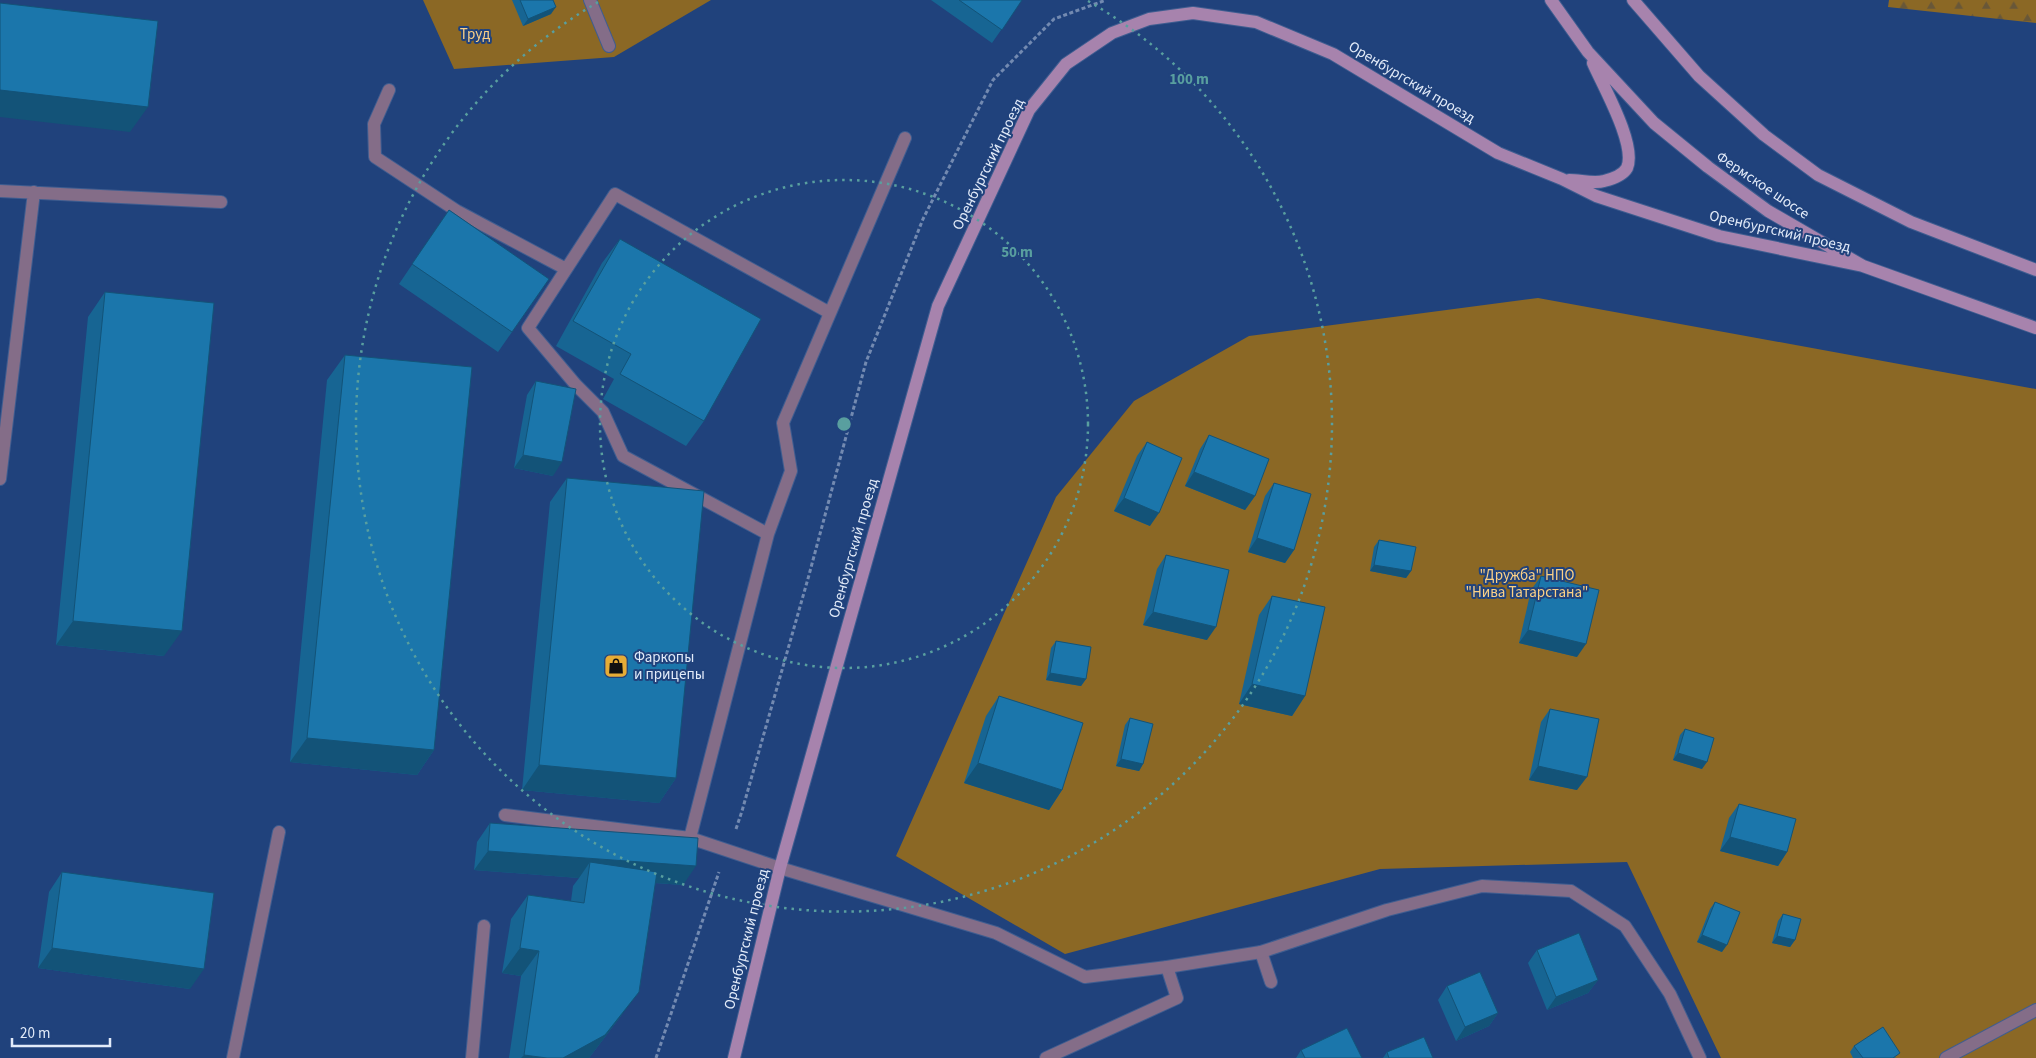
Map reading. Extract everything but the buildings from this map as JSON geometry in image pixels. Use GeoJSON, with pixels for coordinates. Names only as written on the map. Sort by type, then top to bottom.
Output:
{"type":"FeatureCollection","features":[{"type":"Feature","properties":{"kind":"main road","name":"Фермское шоссе"},"geometry":{"type":"LineString","coordinates":[[1550,0],[1588,52],[1654,123],[1708,168],[1768,211],[1863,266],[2036,328]]}},
{"type":"Feature","properties":{"kind":"main road"},"geometry":{"type":"LineString","coordinates":[[1633,0],[1699,76],[1764,135],[1818,175],[1911,222],[2036,270]]}},
{"type":"Feature","properties":{"kind":"main road","name":"Оренбургский проезд"},"geometry":{"type":"LineString","coordinates":[[734,1058],[780,868],[938,306],[1029,110],[1066,64],[1112,33],[1149,19],[1193,13],[1256,22],[1333,54],[1498,153],[1562,179],[1596,196],[1719,236],[1863,266]]}},
{"type":"Feature","properties":{"kind":"main road","name":"Фермское шоссе"},"geometry":{"type":"LineString","coordinates":[[1562,179],[1602,182],[1616,177],[1626,170],[1630,157],[1625,134],[1588,52]]}},
{"type":"Feature","properties":{"kind":"street"},"geometry":{"type":"LineString","coordinates":[[590,0],[608,46]]}},
{"type":"Feature","properties":{"kind":"street"},"geometry":{"type":"LineString","coordinates":[[389,90],[374,124],[375,157],[457,210],[566,269]]}},
{"type":"Feature","properties":{"kind":"street"},"geometry":{"type":"LineString","coordinates":[[690,838],[768,534],[791,472],[783,423],[905,138]]}},
{"type":"Feature","properties":{"kind":"street"},"geometry":{"type":"LineString","coordinates":[[0,191],[220,202]]}},
{"type":"Feature","properties":{"kind":"street"},"geometry":{"type":"LineString","coordinates":[[0,479],[34,192]]}},
{"type":"Feature","properties":{"kind":"street"},"geometry":{"type":"LineString","coordinates":[[768,534],[623,456],[603,412],[576,385],[528,328],[615,194],[830,312]]}},
{"type":"Feature","properties":{"kind":"street"},"geometry":{"type":"LineString","coordinates":[[505,815],[690,838],[780,868],[996,932],[1085,977],[1167,967],[1261,952],[1387,910],[1482,886],[1571,891],[1625,926],[1670,994],[1700,1058]]}},
{"type":"Feature","properties":{"kind":"street"},"geometry":{"type":"LineString","coordinates":[[233,1058],[279,832]]}},
{"type":"Feature","properties":{"kind":"street"},"geometry":{"type":"LineString","coordinates":[[472,1058],[484,926]]}},
{"type":"Feature","properties":{"kind":"street"},"geometry":{"type":"LineString","coordinates":[[1261,952],[1271,982]]}},
{"type":"Feature","properties":{"kind":"street"},"geometry":{"type":"LineString","coordinates":[[1046,1058],[1177,998],[1167,967]]}},
{"type":"Feature","properties":{"kind":"street"},"geometry":{"type":"LineString","coordinates":[[1946,1058],[2036,1010]]}},
{"type":"Feature","properties":{"kind":"path"},"geometry":{"type":"LineString","coordinates":[[656,1058],[742,811],[809,575],[866,362],[923,219],[992,80],[1054,19],[1106,0]]}},
{"type":"Feature","properties":{"kind":"green space","name":"Труд"},"geometry":{"type":"Polygon","coordinates":[[[423,0],[711,0],[614,57],[454,69],[423,0]]]}},
{"type":"Feature","properties":{"kind":"green space"},"geometry":{"type":"Polygon","coordinates":[[[1889,0],[2036,0],[2036,23],[1888,7],[1889,0]]]}},
{"type":"Feature","properties":{"kind":"green space","name":"\"Дружба\" НПО \"Нива Татарстана\""},"geometry":{"type":"Polygon","coordinates":[[[1538,298],[2036,389],[2036,1058],[1721,1058],[1627,862],[1380,869],[1065,954],[896,856],[1056,497],[1134,401],[1249,336],[1538,298]]]}},
{"type":"Feature","properties":{"kind":"place","name":"Фаркопы и прицепы"},"geometry":{"type":"Point","coordinates":[616,666]}}]}
